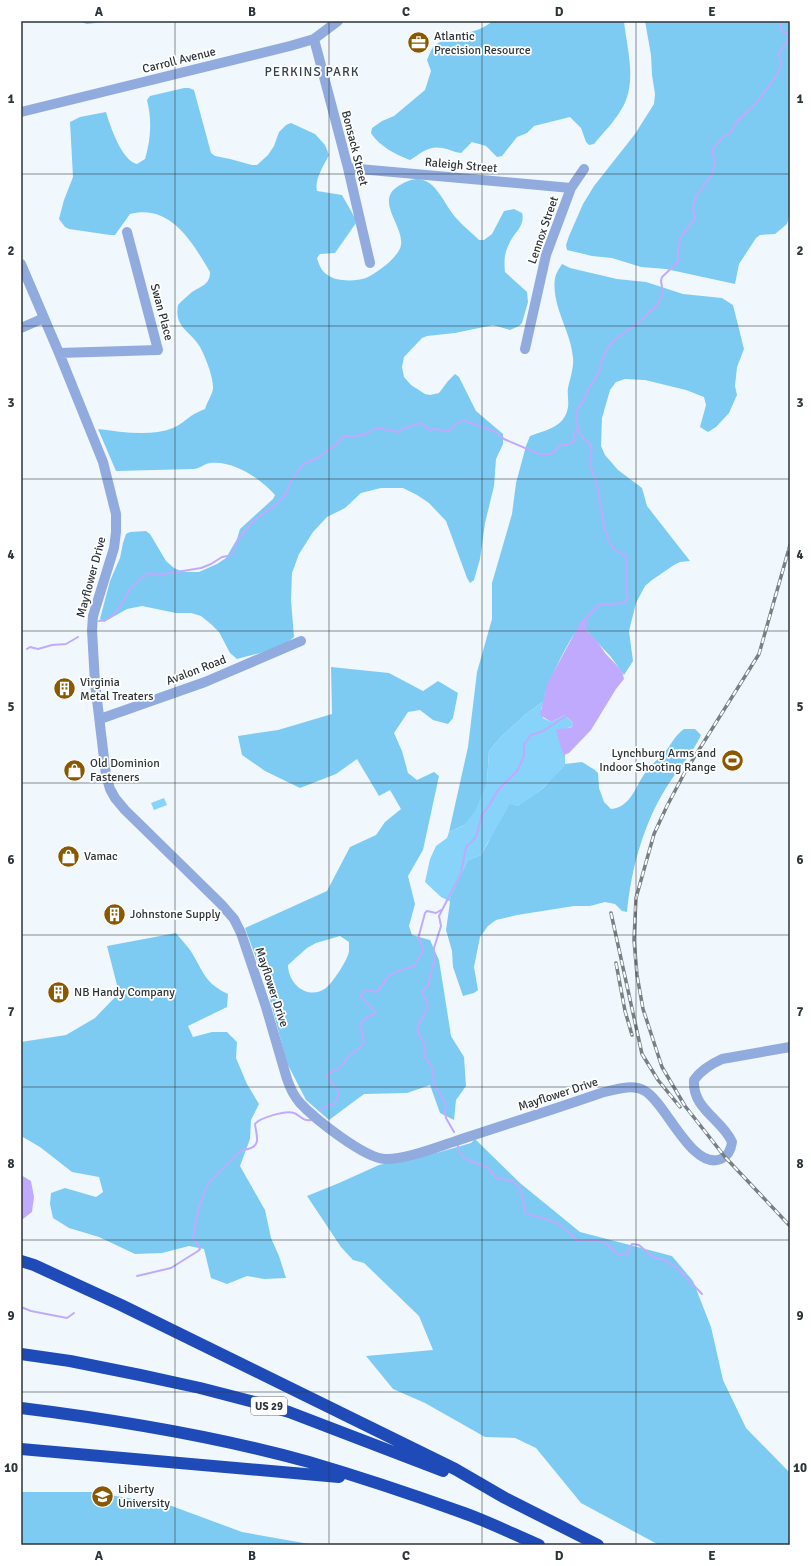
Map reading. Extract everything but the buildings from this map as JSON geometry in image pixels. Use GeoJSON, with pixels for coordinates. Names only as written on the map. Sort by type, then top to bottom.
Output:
{"type":"FeatureCollection","features":[{"type":"Feature","properties":{"kind":"highway"},"geometry":{"type":"LineString","coordinates":[[21,1261],[34,1265],[108,1299],[367,1425],[455,1469],[505,1498]]}},
{"type":"Feature","properties":{"kind":"highway","name":"US 29"},"geometry":{"type":"LineString","coordinates":[[21,1354],[70,1361],[200,1388],[289,1412],[389,1449],[505,1498],[598,1545]]}},
{"type":"Feature","properties":{"kind":"highway"},"geometry":{"type":"LineString","coordinates":[[21,1408],[77,1415],[185,1433],[307,1462],[364,1479],[462,1512],[539,1545]]}},
{"type":"Feature","properties":{"kind":"highway"},"geometry":{"type":"LineString","coordinates":[[21,1449],[364,1479]]}},
{"type":"Feature","properties":{"kind":"street","name":"Carroll Avenue"},"geometry":{"type":"LineString","coordinates":[[21,112],[314,39],[338,21]]}},
{"type":"Feature","properties":{"kind":"street","name":"Bonsack Street"},"geometry":{"type":"LineString","coordinates":[[314,39],[348,168],[370,263]]}},
{"type":"Feature","properties":{"kind":"street","name":"Raleigh Street"},"geometry":{"type":"LineString","coordinates":[[348,168],[572,188]]}},
{"type":"Feature","properties":{"kind":"street","name":"Lennox Street"},"geometry":{"type":"LineString","coordinates":[[525,349],[546,255],[572,188],[584,170]]}},
{"type":"Feature","properties":{"kind":"street","name":"Swan Place"},"geometry":{"type":"LineString","coordinates":[[60,353],[158,350],[127,232]]}},
{"type":"Feature","properties":{"kind":"street","name":"Mayflower Drive"},"geometry":{"type":"LineString","coordinates":[[21,264],[60,353],[102,462],[116,514],[114,548],[93,616],[93,653],[106,775],[110,789],[125,810],[221,904],[234,919],[241,933],[291,1090],[300,1102],[317,1118],[353,1145],[380,1159],[398,1158],[601,1093],[616,1089],[634,1087],[653,1096],[684,1140],[695,1152],[705,1158],[717,1160],[728,1154],[731,1149],[732,1142],[726,1132],[699,1102],[694,1092],[694,1080],[699,1073],[712,1064],[722,1060],[790,1047]]}},
{"type":"Feature","properties":{"kind":"street"},"geometry":{"type":"LineString","coordinates":[[21,328],[44,318]]}},
{"type":"Feature","properties":{"kind":"street","name":"Avalon Road"},"geometry":{"type":"LineString","coordinates":[[100,719],[205,682],[301,641]]}},
{"type":"Feature","properties":{"kind":"shaded area"},"geometry":{"type":"Polygon","coordinates":[[[77,21],[113,21],[87,24],[77,21]]]}},
{"type":"Feature","properties":{"kind":"shaded area"},"geometry":{"type":"Polygon","coordinates":[[[493,21],[624,21],[630,66],[629,89],[621,110],[594,144],[589,145],[586,142],[581,128],[570,117],[534,126],[527,133],[517,137],[502,156],[497,157],[486,146],[472,142],[461,153],[437,147],[429,149],[410,160],[393,153],[383,146],[371,133],[372,128],[382,121],[394,116],[425,90],[431,71],[427,60],[434,46],[447,39],[486,26],[493,21]]]}},
{"type":"Feature","properties":{"kind":"shaded area"},"geometry":{"type":"Polygon","coordinates":[[[645,21],[790,21],[790,213],[787,224],[775,234],[760,235],[756,238],[739,264],[735,284],[666,269],[641,267],[612,258],[592,256],[567,250],[566,245],[569,236],[583,204],[594,186],[635,134],[654,104],[655,94],[651,55],[645,21]]]}},
{"type":"Feature","properties":{"kind":"shaded area"},"geometry":{"type":"Polygon","coordinates":[[[184,88],[194,90],[211,153],[215,156],[257,165],[268,155],[274,146],[279,132],[286,125],[291,123],[315,134],[325,145],[329,155],[318,177],[316,187],[317,191],[342,195],[355,218],[356,223],[335,253],[320,254],[317,258],[323,271],[328,276],[343,280],[359,280],[366,278],[381,269],[396,255],[401,245],[401,237],[389,205],[389,198],[392,191],[411,180],[424,180],[435,188],[457,219],[479,240],[484,240],[492,234],[504,211],[514,209],[522,213],[523,217],[521,225],[511,240],[505,254],[505,272],[527,292],[528,302],[522,323],[510,330],[493,325],[455,333],[427,336],[422,338],[404,357],[402,367],[404,377],[411,385],[425,394],[430,395],[439,393],[455,374],[459,377],[476,411],[503,434],[503,444],[496,459],[494,486],[485,523],[480,559],[474,580],[470,583],[467,578],[446,521],[429,503],[403,488],[381,488],[361,493],[345,508],[327,517],[313,532],[299,554],[292,573],[291,600],[294,637],[275,648],[237,659],[230,653],[219,632],[212,625],[201,616],[191,613],[176,613],[142,606],[127,609],[104,622],[100,619],[110,581],[120,558],[126,534],[130,532],[146,531],[150,534],[166,561],[174,568],[183,572],[199,572],[226,558],[237,539],[240,529],[273,499],[275,495],[262,482],[237,467],[228,464],[210,463],[193,469],[116,471],[98,429],[136,433],[164,431],[176,427],[194,414],[205,409],[213,389],[211,373],[200,347],[181,324],[177,313],[178,305],[192,292],[207,282],[210,272],[196,249],[179,228],[169,220],[157,215],[144,212],[130,214],[115,235],[69,229],[65,227],[59,219],[64,200],[73,177],[70,122],[80,117],[106,112],[117,142],[126,157],[137,164],[145,159],[149,144],[150,122],[147,100],[150,96],[184,88]]]}},
{"type":"Feature","properties":{"kind":"shaded area"},"geometry":{"type":"Polygon","coordinates":[[[562,264],[570,268],[617,279],[646,282],[683,294],[722,298],[733,305],[744,349],[737,367],[735,386],[737,395],[729,413],[716,427],[708,432],[700,427],[706,405],[704,397],[686,390],[645,380],[625,379],[616,382],[610,390],[602,418],[601,446],[605,455],[618,470],[642,488],[647,506],[690,561],[680,562],[674,565],[645,586],[636,603],[629,631],[633,661],[624,675],[611,657],[586,630],[585,626],[577,631],[558,664],[548,687],[544,701],[526,714],[501,737],[489,751],[487,782],[475,811],[464,825],[449,832],[468,747],[477,672],[492,619],[492,583],[512,514],[516,483],[526,446],[530,436],[554,427],[559,423],[566,414],[568,407],[568,390],[573,358],[569,338],[558,308],[555,288],[555,276],[562,264]]]}},
{"type":"Feature","properties":{"kind":"shaded area"},"geometry":{"type":"Polygon","coordinates":[[[583,618],[587,621],[586,630],[622,671],[624,679],[616,689],[591,730],[569,753],[564,755],[556,730],[571,727],[573,726],[573,723],[565,715],[551,722],[540,715],[547,684],[583,618]]]}},
{"type":"Feature","properties":{"kind":"shaded area"},"geometry":{"type":"Polygon","coordinates":[[[331,667],[389,673],[423,691],[438,681],[458,693],[453,718],[448,724],[433,720],[420,710],[408,712],[394,733],[402,751],[408,773],[417,780],[434,772],[439,776],[423,850],[408,876],[415,904],[409,926],[412,935],[430,940],[439,960],[451,1036],[464,1057],[466,1086],[456,1100],[454,1120],[440,1113],[430,1085],[407,1093],[364,1094],[329,1120],[306,1100],[287,1063],[266,985],[245,928],[327,891],[350,847],[376,835],[385,822],[401,809],[390,790],[379,796],[357,759],[336,774],[300,788],[265,771],[242,755],[238,736],[278,730],[332,714],[331,667]],[[340,936],[316,943],[307,948],[288,965],[291,978],[295,984],[312,993],[319,992],[326,988],[346,960],[349,951],[349,942],[340,936]]]}},
{"type":"Feature","properties":{"kind":"shaded area"},"geometry":{"type":"Polygon","coordinates":[[[544,701],[541,709],[543,718],[551,722],[565,715],[573,723],[573,726],[565,729],[559,729],[565,755],[565,764],[554,778],[529,800],[517,806],[488,842],[481,855],[468,860],[451,895],[451,902],[441,897],[425,882],[430,859],[436,846],[447,838],[449,832],[464,825],[487,782],[489,751],[501,737],[526,714],[544,701]]]}},
{"type":"Feature","properties":{"kind":"shaded area"},"geometry":{"type":"Polygon","coordinates":[[[684,729],[695,729],[701,735],[666,788],[651,817],[639,848],[627,912],[622,911],[615,904],[605,902],[590,906],[574,906],[517,915],[496,920],[488,926],[480,937],[474,967],[478,990],[474,993],[463,996],[453,967],[452,951],[446,930],[451,895],[468,860],[481,855],[510,804],[517,806],[531,798],[555,776],[565,764],[582,762],[598,773],[599,788],[604,802],[611,809],[618,807],[632,796],[647,770],[664,753],[684,729]]]}},
{"type":"Feature","properties":{"kind":"shaded area"},"geometry":{"type":"Polygon","coordinates":[[[164,798],[167,805],[154,810],[151,803],[164,798]]]}},
{"type":"Feature","properties":{"kind":"shaded area"},"geometry":{"type":"Polygon","coordinates":[[[176,933],[190,950],[206,977],[214,986],[228,994],[227,1007],[188,1026],[193,1037],[212,1032],[227,1032],[237,1042],[236,1058],[247,1084],[259,1104],[251,1120],[250,1139],[240,1166],[265,1210],[271,1238],[286,1278],[264,1279],[247,1276],[227,1284],[211,1278],[204,1249],[189,1246],[162,1253],[135,1254],[99,1237],[69,1228],[53,1218],[50,1204],[51,1193],[65,1188],[96,1197],[103,1192],[99,1177],[72,1172],[40,1147],[21,1136],[21,1042],[66,1035],[95,1018],[119,993],[107,946],[176,933]]]}},
{"type":"Feature","properties":{"kind":"shaded area"},"geometry":{"type":"Polygon","coordinates":[[[475,1139],[520,1183],[580,1232],[672,1256],[693,1281],[711,1327],[723,1380],[746,1428],[790,1473],[790,1545],[659,1545],[581,1503],[536,1448],[515,1438],[485,1437],[425,1403],[393,1389],[366,1356],[433,1350],[419,1316],[364,1263],[353,1260],[341,1247],[307,1196],[379,1165],[440,1152],[471,1143],[475,1139]]]}},
{"type":"Feature","properties":{"kind":"shaded area"},"geometry":{"type":"Polygon","coordinates":[[[21,1175],[31,1181],[34,1197],[32,1212],[23,1219],[21,1219],[21,1175]]]}},
{"type":"Feature","properties":{"kind":"shaded area","name":"Liberty University"},"geometry":{"type":"Polygon","coordinates":[[[21,1492],[92,1492],[169,1505],[242,1532],[315,1545],[21,1545],[21,1492]]]}},
{"type":"Feature","properties":{"kind":"waterway"},"geometry":{"type":"LineString","coordinates":[[585,619],[599,605],[623,603],[627,600],[627,564],[626,557],[612,547],[606,531],[597,487],[592,473],[591,446],[579,433],[576,418],[577,410],[599,372],[602,358],[609,346],[614,340],[637,324],[657,305],[663,293],[661,281],[662,277],[678,262],[678,248],[681,236],[695,219],[693,209],[695,198],[712,174],[715,161],[712,150],[722,138],[731,132],[737,121],[757,102],[778,73],[781,65],[779,53],[789,38],[788,34],[782,31],[781,21]]}},
{"type":"Feature","properties":{"kind":"waterway"},"geometry":{"type":"LineString","coordinates":[[99,621],[110,618],[118,609],[131,588],[148,573],[158,575],[201,568],[233,553],[239,538],[253,521],[278,503],[286,494],[291,481],[303,464],[320,457],[345,436],[356,436],[368,433],[376,428],[399,432],[404,428],[421,423],[429,430],[436,429],[449,431],[454,425],[463,420],[496,432],[504,439],[539,454],[550,454],[560,445],[569,444],[574,440],[574,434],[578,428]]}},
{"type":"Feature","properties":{"kind":"waterway"},"geometry":{"type":"LineString","coordinates":[[27,649],[30,647],[38,649],[52,645],[66,644],[78,637]]}},
{"type":"Feature","properties":{"kind":"waterway"},"geometry":{"type":"LineString","coordinates":[[454,1132],[446,1118],[446,1106],[434,1084],[432,1068],[424,1055],[425,1044],[419,1035],[418,1030],[418,1024],[426,1011],[428,1002],[422,994],[422,991],[428,986],[434,961],[434,948],[441,926],[439,916],[461,873],[466,847],[476,837],[482,815],[498,790],[517,771],[524,756],[524,744],[531,735],[543,731],[566,716]]}},
{"type":"Feature","properties":{"kind":"waterway"},"geometry":{"type":"LineString","coordinates":[[320,1110],[328,1105],[334,1104],[339,1092],[327,1077],[327,1074],[339,1068],[349,1056],[361,1047],[364,1042],[360,1027],[362,1022],[374,1014],[375,1011],[361,996],[363,992],[366,990],[376,992],[389,976],[398,971],[414,966],[421,956],[423,949],[418,939],[425,913],[427,911],[436,913],[441,910]]}},
{"type":"Feature","properties":{"kind":"waterway"},"geometry":{"type":"LineString","coordinates":[[137,1276],[171,1268],[200,1249],[193,1237],[199,1206],[208,1183],[239,1152],[255,1145],[257,1142],[255,1124],[257,1122],[273,1115],[290,1112],[306,1120],[311,1120]]}},
{"type":"Feature","properties":{"kind":"waterway"},"geometry":{"type":"LineString","coordinates":[[458,1146],[459,1152],[463,1157],[487,1167],[496,1178],[513,1181],[521,1191],[525,1212],[528,1214],[556,1223],[578,1241],[593,1240],[605,1243],[620,1255],[627,1254],[632,1244],[639,1245],[653,1257],[664,1260],[677,1268],[702,1294]]}},
{"type":"Feature","properties":{"kind":"waterway"},"geometry":{"type":"LineString","coordinates":[[21,1307],[31,1311],[67,1318],[74,1313]]}},
{"type":"Feature","properties":{"kind":"railway"},"geometry":{"type":"LineString","coordinates":[[790,545],[759,654],[685,772],[654,834],[636,898],[634,940],[637,975],[643,1009],[662,1067],[685,1106],[725,1157],[790,1226]]}},
{"type":"Feature","properties":{"kind":"railway"},"geometry":{"type":"LineString","coordinates":[[611,913],[642,1054],[658,1080],[680,1107]]}},
{"type":"Feature","properties":{"kind":"railway"},"geometry":{"type":"LineString","coordinates":[[616,963],[625,1011],[632,1035]]}},
{"type":"Feature","properties":{"kind":"place","name":"Atlantic Precision Resource"},"geometry":{"type":"Point","coordinates":[418,43]}},
{"type":"Feature","properties":{"kind":"place","name":"Virginia Metal Treaters"},"geometry":{"type":"Point","coordinates":[65,689]}},
{"type":"Feature","properties":{"kind":"place","name":"Lynchburg Arms and Indoor Shooting Range"},"geometry":{"type":"Point","coordinates":[732,760]}},
{"type":"Feature","properties":{"kind":"place","name":"Old Dominion Fasteners"},"geometry":{"type":"Point","coordinates":[74,770]}},
{"type":"Feature","properties":{"kind":"place","name":"Vamac"},"geometry":{"type":"Point","coordinates":[68,856]}},
{"type":"Feature","properties":{"kind":"place","name":"Johnstone Supply"},"geometry":{"type":"Point","coordinates":[114,914]}},
{"type":"Feature","properties":{"kind":"place","name":"NB Handy Company"},"geometry":{"type":"Point","coordinates":[59,992]}},
{"type":"Feature","properties":{"kind":"place","name":"Liberty University"},"geometry":{"type":"Point","coordinates":[103,1496]}},
{"type":"Feature","properties":{"kind":"district","name":"PERKINS PARK"},"geometry":{"type":"Point","coordinates":[312,71]}}]}
